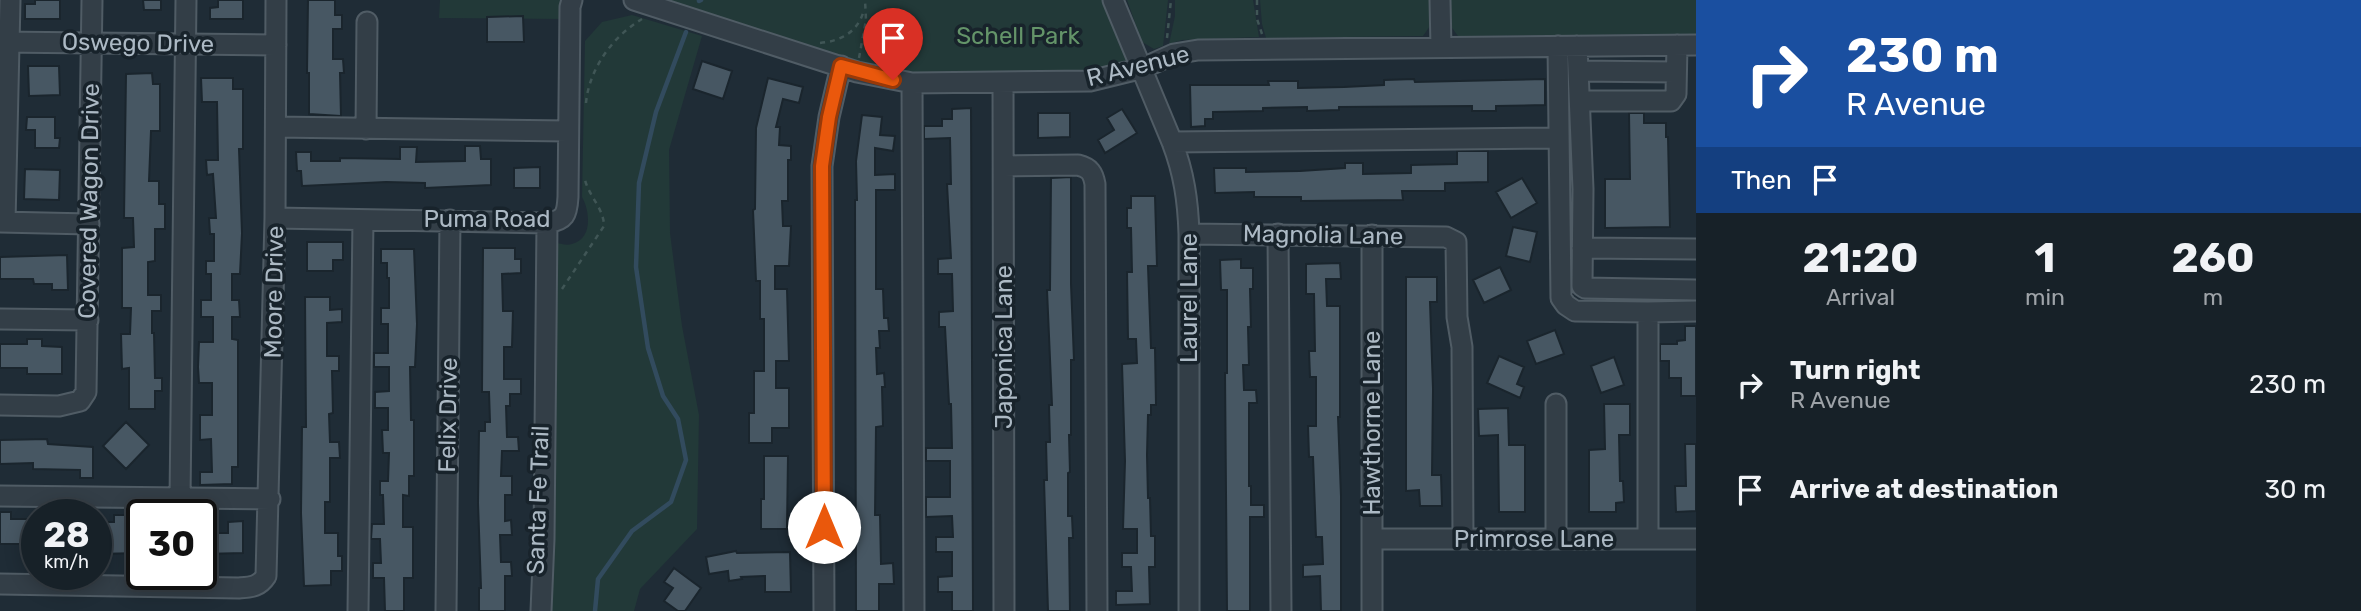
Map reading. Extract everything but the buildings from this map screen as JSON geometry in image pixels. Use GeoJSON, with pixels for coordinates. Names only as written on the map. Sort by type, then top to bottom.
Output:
{"type":"FeatureCollection","features":[{"type":"Feature","properties":{"kind":"street"},"geometry":{"type":"LineString","coordinates":[[10,0],[5,42],[2,222],[89,223]]}},
{"type":"Feature","properties":{"kind":"street","name":"Covered Wagon Drive"},"geometry":{"type":"LineString","coordinates":[[0,405],[60,406],[80,401],[87,385],[92,0]]}},
{"type":"Feature","properties":{"kind":"street"},"geometry":{"type":"LineString","coordinates":[[180,498],[187,0]]}},
{"type":"Feature","properties":{"kind":"street","name":"Moore Drive"},"geometry":{"type":"LineString","coordinates":[[0,584],[239,588],[262,583],[266,576],[275,218],[276,0]]}},
{"type":"Feature","properties":{"kind":"street","name":"Puma Road"},"geometry":{"type":"LineString","coordinates":[[275,218],[547,223],[561,221],[567,210],[572,0]]}},
{"type":"Feature","properties":{"kind":"street","name":"R Avenue"},"geometry":{"type":"LineString","coordinates":[[634,0],[849,69],[912,83],[1090,81],[1143,68],[1174,54],[1198,50],[1686,45]]}},
{"type":"Feature","properties":{"kind":"street","name":"Laurel Lane"},"geometry":{"type":"LineString","coordinates":[[1113,0],[1143,68],[1184,180],[1189,234],[1189,611]]}},
{"type":"Feature","properties":{"kind":"street"},"geometry":{"type":"LineString","coordinates":[[1440,0],[1441,47]]}},
{"type":"Feature","properties":{"kind":"street"},"geometry":{"type":"LineString","coordinates":[[366,129],[367,22]]}},
{"type":"Feature","properties":{"kind":"street","name":"Oswego Drive"},"geometry":{"type":"LineString","coordinates":[[5,42],[276,45]]}},
{"type":"Feature","properties":{"kind":"street"},"geometry":{"type":"LineString","coordinates":[[1580,101],[1671,100],[1676,94],[1676,72],[1686,45]]}},
{"type":"Feature","properties":{"kind":"street"},"geometry":{"type":"LineString","coordinates":[[1567,46],[1578,71],[1580,101],[1581,283],[1585,288],[1696,290]]}},
{"type":"Feature","properties":{"kind":"street"},"geometry":{"type":"LineString","coordinates":[[1567,46],[1559,138],[1561,298],[1575,311],[1696,311]]}},
{"type":"Feature","properties":{"kind":"street"},"geometry":{"type":"LineString","coordinates":[[824,611],[822,166],[829,117],[849,69]]}},
{"type":"Feature","properties":{"kind":"street"},"geometry":{"type":"LineString","coordinates":[[1578,71],[1676,72]]}},
{"type":"Feature","properties":{"kind":"street","name":"Japonica Lane"},"geometry":{"type":"LineString","coordinates":[[1003,82],[1004,611]]}},
{"type":"Feature","properties":{"kind":"street"},"geometry":{"type":"LineString","coordinates":[[912,83],[914,611]]}},
{"type":"Feature","properties":{"kind":"street"},"geometry":{"type":"LineString","coordinates":[[276,127],[568,131]]}},
{"type":"Feature","properties":{"kind":"street"},"geometry":{"type":"LineString","coordinates":[[1172,142],[1559,138]]}},
{"type":"Feature","properties":{"kind":"street"},"geometry":{"type":"LineString","coordinates":[[1004,166],[1078,165],[1087,167],[1093,174],[1097,611]]}},
{"type":"Feature","properties":{"kind":"street"},"geometry":{"type":"LineString","coordinates":[[358,611],[363,220]]}},
{"type":"Feature","properties":{"kind":"street","name":"Felix Drive"},"geometry":{"type":"LineString","coordinates":[[446,611],[450,220]]}},
{"type":"Feature","properties":{"kind":"street"},"geometry":{"type":"LineString","coordinates":[[541,611],[547,223]]}},
{"type":"Feature","properties":{"kind":"street","name":"Magnolia Lane"},"geometry":{"type":"LineString","coordinates":[[1189,234],[1446,237],[1456,242],[1457,317],[1462,346],[1462,539]]}},
{"type":"Feature","properties":{"kind":"street"},"geometry":{"type":"LineString","coordinates":[[1278,234],[1280,611]]}},
{"type":"Feature","properties":{"kind":"street","name":"Hawthorne Lane"},"geometry":{"type":"LineString","coordinates":[[1372,235],[1372,611]]}},
{"type":"Feature","properties":{"kind":"street"},"geometry":{"type":"LineString","coordinates":[[1582,247],[1696,249]]}},
{"type":"Feature","properties":{"kind":"street"},"geometry":{"type":"LineString","coordinates":[[1648,312],[1648,538]]}},
{"type":"Feature","properties":{"kind":"street"},"geometry":{"type":"LineString","coordinates":[[0,319],[88,320]]}},
{"type":"Feature","properties":{"kind":"street"},"geometry":{"type":"LineString","coordinates":[[1556,404],[1556,538]]}},
{"type":"Feature","properties":{"kind":"street"},"geometry":{"type":"LineString","coordinates":[[0,496],[270,499]]}},
{"type":"Feature","properties":{"kind":"street","name":"Primrose Lane"},"geometry":{"type":"LineString","coordinates":[[1372,539],[1696,538]]}},
{"type":"Feature","properties":{"kind":"path"},"geometry":{"type":"LineString","coordinates":[[849,69],[866,19],[865,0]]}},
{"type":"Feature","properties":{"kind":"path"},"geometry":{"type":"LineString","coordinates":[[1166,46],[1171,0]]}},
{"type":"Feature","properties":{"kind":"path"},"geometry":{"type":"LineString","coordinates":[[1257,0],[1257,19],[1263,39]]}},
{"type":"Feature","properties":{"kind":"path"},"geometry":{"type":"LineString","coordinates":[[820,43],[833,42],[854,29],[866,6]]}},
{"type":"Feature","properties":{"kind":"path"},"geometry":{"type":"LineString","coordinates":[[586,114],[588,90],[610,45],[647,16]]}},
{"type":"Feature","properties":{"kind":"path"},"geometry":{"type":"LineString","coordinates":[[560,292],[604,226],[604,218],[585,180]]}},
{"type":"Feature","properties":{"kind":"green space"},"geometry":{"type":"Polygon","coordinates":[[[440,0],[563,0],[563,19],[439,18],[440,0]]]}},
{"type":"Feature","properties":{"kind":"green space","name":"Schell Park"},"geometry":{"type":"Polygon","coordinates":[[[648,0],[1104,0],[1128,60],[1126,64],[1103,74],[882,73],[648,0]]]}},
{"type":"Feature","properties":{"kind":"green space"},"geometry":{"type":"Polygon","coordinates":[[[1127,0],[1168,0],[1163,46],[1154,49],[1142,42],[1127,0]]]}},
{"type":"Feature","properties":{"kind":"green space"},"geometry":{"type":"Polygon","coordinates":[[[1175,0],[1253,0],[1259,37],[1182,40],[1169,44],[1175,16],[1175,0]]]}},
{"type":"Feature","properties":{"kind":"green space"},"geometry":{"type":"Polygon","coordinates":[[[1260,0],[1430,0],[1430,26],[1423,36],[1266,38],[1260,0]]]}},
{"type":"Feature","properties":{"kind":"green space"},"geometry":{"type":"Polygon","coordinates":[[[1450,0],[1696,0],[1696,34],[1458,36],[1450,25],[1450,0]]]}},
{"type":"Feature","properties":{"kind":"green space"},"geometry":{"type":"Polygon","coordinates":[[[632,15],[702,36],[669,150],[670,233],[682,326],[699,415],[697,529],[640,589],[634,611],[548,611],[555,243],[570,245],[584,237],[587,231],[587,210],[582,197],[585,41],[602,22],[632,15]]]}},
{"type":"Feature","properties":{"kind":"waterway"},"geometry":{"type":"LineString","coordinates":[[595,611],[598,579],[632,531],[671,502],[686,460],[678,419],[663,396],[648,348],[636,267],[639,183],[656,112],[686,32]]}},
{"type":"Feature","properties":{"kind":"route"},"geometry":{"type":"LineString","coordinates":[[824,527],[823,148],[841,66],[893,80]]}}]}
